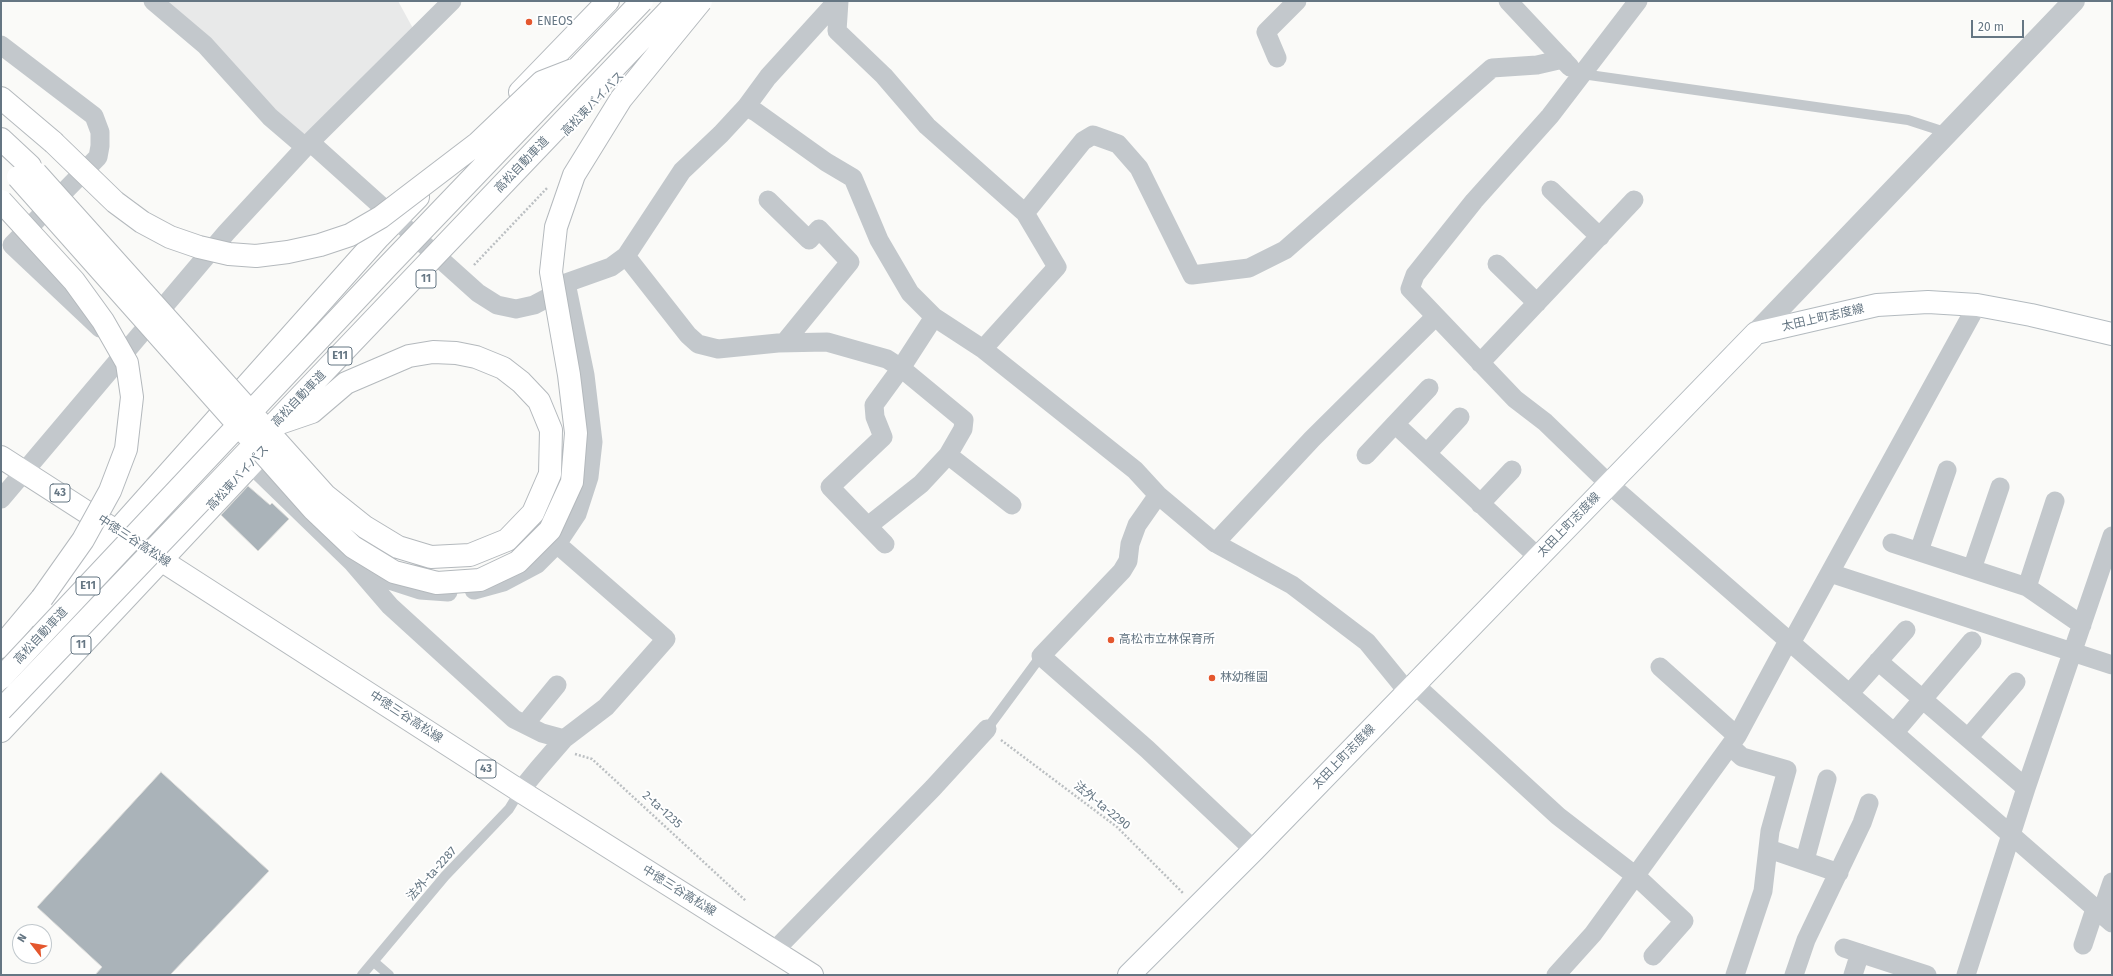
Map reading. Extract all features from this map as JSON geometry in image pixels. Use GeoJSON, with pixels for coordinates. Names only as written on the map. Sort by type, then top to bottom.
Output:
{"type":"FeatureCollection","features":[{"type":"Feature","properties":{"kind":"main road"},"geometry":{"type":"LineString","coordinates":[[1,655],[117,532],[397,219],[608,1]]}},
{"type":"Feature","properties":{"kind":"main road","name":"高松自動車道"},"geometry":{"type":"LineString","coordinates":[[1,678],[379,275],[642,1]]}},
{"type":"Feature","properties":{"kind":"main road","name":"高松自動車道"},"geometry":{"type":"LineString","coordinates":[[1,710],[678,1]]}},
{"type":"Feature","properties":{"kind":"main road","name":"高松東バイパス"},"geometry":{"type":"LineString","coordinates":[[1,731],[443,260],[692,1]]}},
{"type":"Feature","properties":{"kind":"main road"},"geometry":{"type":"LineString","coordinates":[[1,139],[24,172],[313,509],[353,547],[394,572],[437,583],[480,580],[518,562],[550,530],[572,482],[576,433],[570,375],[550,272],[556,227],[574,175],[621,99],[702,1]]}},
{"type":"Feature","properties":{"kind":"main road"},"geometry":{"type":"LineString","coordinates":[[1,98],[53,142],[115,202],[142,222],[170,237],[199,247],[229,254],[256,256],[288,252],[320,245],[350,235],[381,217],[478,143],[542,82],[579,68]]}},
{"type":"Feature","properties":{"kind":"main road"},"geometry":{"type":"LineString","coordinates":[[1,160],[24,172],[325,495],[365,527],[398,547],[431,557],[470,555],[507,540],[533,513],[550,474],[551,430],[538,401],[521,382],[503,368],[476,357],[456,353],[434,352],[409,356],[346,383],[312,412],[274,425]]}},
{"type":"Feature","properties":{"kind":"main road"},"geometry":{"type":"LineString","coordinates":[[1,201],[74,281],[103,321],[127,363],[132,397],[126,449],[110,491],[83,540],[47,592],[1,647]]}},
{"type":"Feature","properties":{"kind":"main road","name":"太田上町志度線"},"geometry":{"type":"LineString","coordinates":[[1129,975],[1254,850],[1756,333],[1877,306],[1928,302],[1977,305],[2031,315],[2112,334]]}},
{"type":"Feature","properties":{"kind":"main road","name":"中徳三谷高松線"},"geometry":{"type":"LineString","coordinates":[[1,457],[520,791],[812,975]]}},
{"type":"Feature","properties":{"kind":"street"},"geometry":{"type":"LineString","coordinates":[[153,1],[205,45],[270,117],[307,144],[397,219],[478,293],[497,305],[516,309],[534,305],[551,296],[566,283],[611,267],[626,256],[682,171],[722,134],[746,107],[768,77],[838,1]]}},
{"type":"Feature","properties":{"kind":"street"},"geometry":{"type":"LineString","coordinates":[[1,499],[226,233],[307,144],[452,1]]}},
{"type":"Feature","properties":{"kind":"street"},"geometry":{"type":"LineString","coordinates":[[838,1],[837,31],[884,76],[927,126],[1025,213],[1057,267],[983,348]]}},
{"type":"Feature","properties":{"kind":"street"},"geometry":{"type":"LineString","coordinates":[[1508,1],[1563,59],[1581,75]]}},
{"type":"Feature","properties":{"kind":"street"},"geometry":{"type":"LineString","coordinates":[[1638,1],[1550,116],[1474,201],[1415,275],[1410,289],[1435,317],[1515,399],[1545,422],[1609,484],[2103,915]]}},
{"type":"Feature","properties":{"kind":"street"},"geometry":{"type":"LineString","coordinates":[[1756,333],[2074,1]]}},
{"type":"Feature","properties":{"kind":"street"},"geometry":{"type":"LineString","coordinates":[[1277,58],[1266,32],[1291,3]]}},
{"type":"Feature","properties":{"kind":"street"},"geometry":{"type":"LineString","coordinates":[[5,55],[94,116],[100,132],[98,157],[6,241],[126,352]]}},
{"type":"Feature","properties":{"kind":"street"},"geometry":{"type":"LineString","coordinates":[[1025,213],[1083,141],[1093,135],[1118,144],[1139,168],[1192,275],[1248,268],[1285,250],[1492,68],[1537,65],[1563,59]]}},
{"type":"Feature","properties":{"kind":"street"},"geometry":{"type":"LineString","coordinates":[[746,107],[756,112],[826,162],[854,178],[879,240],[897,272],[910,293],[934,317],[983,348],[1135,470],[1158,495],[1215,543],[1292,585],[1367,642],[1411,688],[1558,816],[1636,876],[1684,921],[1653,956]]}},
{"type":"Feature","properties":{"kind":"street"},"geometry":{"type":"LineString","coordinates":[[1551,190],[1600,237]]}},
{"type":"Feature","properties":{"kind":"street"},"geometry":{"type":"LineString","coordinates":[[768,200],[810,240],[819,229],[850,262],[784,343]]}},
{"type":"Feature","properties":{"kind":"street"},"geometry":{"type":"LineString","coordinates":[[1480,363],[1634,200]]}},
{"type":"Feature","properties":{"kind":"street"},"geometry":{"type":"LineString","coordinates":[[626,256],[679,325],[698,344],[718,348],[784,343],[827,342],[887,359],[901,368],[964,420],[963,429],[948,455],[921,484],[868,526]]}},
{"type":"Feature","properties":{"kind":"street"},"geometry":{"type":"LineString","coordinates":[[1496,264],[1537,303]]}},
{"type":"Feature","properties":{"kind":"street"},"geometry":{"type":"LineString","coordinates":[[353,563],[380,577],[420,590],[451,592],[475,590],[503,582],[536,564],[557,544],[577,514],[589,477],[593,442],[585,375],[566,283]]}},
{"type":"Feature","properties":{"kind":"street"},"geometry":{"type":"LineString","coordinates":[[1556,975],[1593,934],[1734,741],[1788,641],[1795,636],[1977,305]]}},
{"type":"Feature","properties":{"kind":"street"},"geometry":{"type":"LineString","coordinates":[[885,544],[830,487],[883,437],[875,417],[874,405],[901,368],[934,317]]}},
{"type":"Feature","properties":{"kind":"street"},"geometry":{"type":"LineString","coordinates":[[1215,543],[1312,439],[1435,317]]}},
{"type":"Feature","properties":{"kind":"street"},"geometry":{"type":"LineString","coordinates":[[1366,455],[1429,388]]}},
{"type":"Feature","properties":{"kind":"street"},"geometry":{"type":"LineString","coordinates":[[1427,453],[1460,417]]}},
{"type":"Feature","properties":{"kind":"street"},"geometry":{"type":"LineString","coordinates":[[1395,424],[1538,557]]}},
{"type":"Feature","properties":{"kind":"street"},"geometry":{"type":"LineString","coordinates":[[948,455],[1012,505]]}},
{"type":"Feature","properties":{"kind":"street"},"geometry":{"type":"LineString","coordinates":[[251,464],[353,563],[390,606],[514,719],[542,732],[560,744]]}},
{"type":"Feature","properties":{"kind":"street"},"geometry":{"type":"LineString","coordinates":[[1480,504],[1512,470]]}},
{"type":"Feature","properties":{"kind":"street"},"geometry":{"type":"LineString","coordinates":[[1919,551],[1947,470]]}},
{"type":"Feature","properties":{"kind":"street"},"geometry":{"type":"LineString","coordinates":[[1972,569],[2000,487]]}},
{"type":"Feature","properties":{"kind":"street"},"geometry":{"type":"LineString","coordinates":[[1158,495],[1137,525],[1130,544],[1128,561],[1122,571],[1040,656],[1147,749],[1254,850]]}},
{"type":"Feature","properties":{"kind":"street"},"geometry":{"type":"LineString","coordinates":[[2027,587],[2055,501]]}},
{"type":"Feature","properties":{"kind":"street"},"geometry":{"type":"LineString","coordinates":[[1966,975],[2026,788],[2112,536]]}},
{"type":"Feature","properties":{"kind":"street"},"geometry":{"type":"LineString","coordinates":[[1892,543],[2027,587],[2082,625]]}},
{"type":"Feature","properties":{"kind":"street"},"geometry":{"type":"LineString","coordinates":[[520,791],[560,744],[606,707],[666,639],[557,544]]}},
{"type":"Feature","properties":{"kind":"street"},"geometry":{"type":"LineString","coordinates":[[1830,573],[2112,665]]}},
{"type":"Feature","properties":{"kind":"street"},"geometry":{"type":"LineString","coordinates":[[1849,694],[1906,630]]}},
{"type":"Feature","properties":{"kind":"street"},"geometry":{"type":"LineString","coordinates":[[1894,733],[1972,641]]}},
{"type":"Feature","properties":{"kind":"street"},"geometry":{"type":"LineString","coordinates":[[1878,661],[2026,788]]}},
{"type":"Feature","properties":{"kind":"street"},"geometry":{"type":"LineString","coordinates":[[1660,667],[1734,741],[1742,757],[1787,770],[1770,831],[1763,891],[1735,975]]}},
{"type":"Feature","properties":{"kind":"street"},"geometry":{"type":"LineString","coordinates":[[1968,738],[2016,682]]}},
{"type":"Feature","properties":{"kind":"street"},"geometry":{"type":"LineString","coordinates":[[525,724],[557,685]]}},
{"type":"Feature","properties":{"kind":"street"},"geometry":{"type":"LineString","coordinates":[[774,951],[933,788],[987,729]]}},
{"type":"Feature","properties":{"kind":"street"},"geometry":{"type":"LineString","coordinates":[[1805,860],[1828,779]]}},
{"type":"Feature","properties":{"kind":"street"},"geometry":{"type":"LineString","coordinates":[[1794,975],[1806,940],[1862,823],[1869,803]]}},
{"type":"Feature","properties":{"kind":"street"},"geometry":{"type":"LineString","coordinates":[[1769,849],[1805,860],[1839,873]]}},
{"type":"Feature","properties":{"kind":"street"},"geometry":{"type":"LineString","coordinates":[[2083,945],[2103,915],[2112,882]]}},
{"type":"Feature","properties":{"kind":"street"},"geometry":{"type":"LineString","coordinates":[[1853,975],[1852,951],[1927,975]]}},
{"type":"Feature","properties":{"kind":"lane"},"geometry":{"type":"LineString","coordinates":[[1581,75],[1908,120],[1948,133]]}},
{"type":"Feature","properties":{"kind":"lane"},"geometry":{"type":"LineString","coordinates":[[987,729],[1040,656]]}},
{"type":"Feature","properties":{"kind":"lane","name":"法外-ta-2287"},"geometry":{"type":"LineString","coordinates":[[362,975],[444,876],[509,809],[520,791]]}},
{"type":"Feature","properties":{"kind":"lane"},"geometry":{"type":"LineString","coordinates":[[374,962],[389,975]]}},
{"type":"Feature","properties":{"kind":"path","name":"法外-ta-2290"},"geometry":{"type":"LineString","coordinates":[[987,729],[1117,827],[1197,907]]}},
{"type":"Feature","properties":{"kind":"path","name":"2-ta-1235"},"geometry":{"type":"LineString","coordinates":[[560,744],[592,759],[746,901]]}},
{"type":"Feature","properties":{"kind":"shaded area"},"geometry":{"type":"Polygon","coordinates":[[[160,1],[398,1],[415,32],[305,137],[160,1]]]}},
{"type":"Feature","properties":{"kind":"building"},"geometry":{"type":"Polygon","coordinates":[[[248,486],[270,505],[272,503],[289,519],[258,551],[221,515],[248,486]]]}},
{"type":"Feature","properties":{"kind":"building"},"geometry":{"type":"Polygon","coordinates":[[[161,772],[269,871],[170,975],[95,975],[102,967],[37,907],[161,772]]]}},
{"type":"Feature","properties":{"kind":"place","name":"ENEOS"},"geometry":{"type":"Point","coordinates":[529,22]}},
{"type":"Feature","properties":{"kind":"place","name":"高松市立林保育所"},"geometry":{"type":"Point","coordinates":[1111,640]}},
{"type":"Feature","properties":{"kind":"place","name":"林幼稚園"},"geometry":{"type":"Point","coordinates":[1212,678]}}]}
